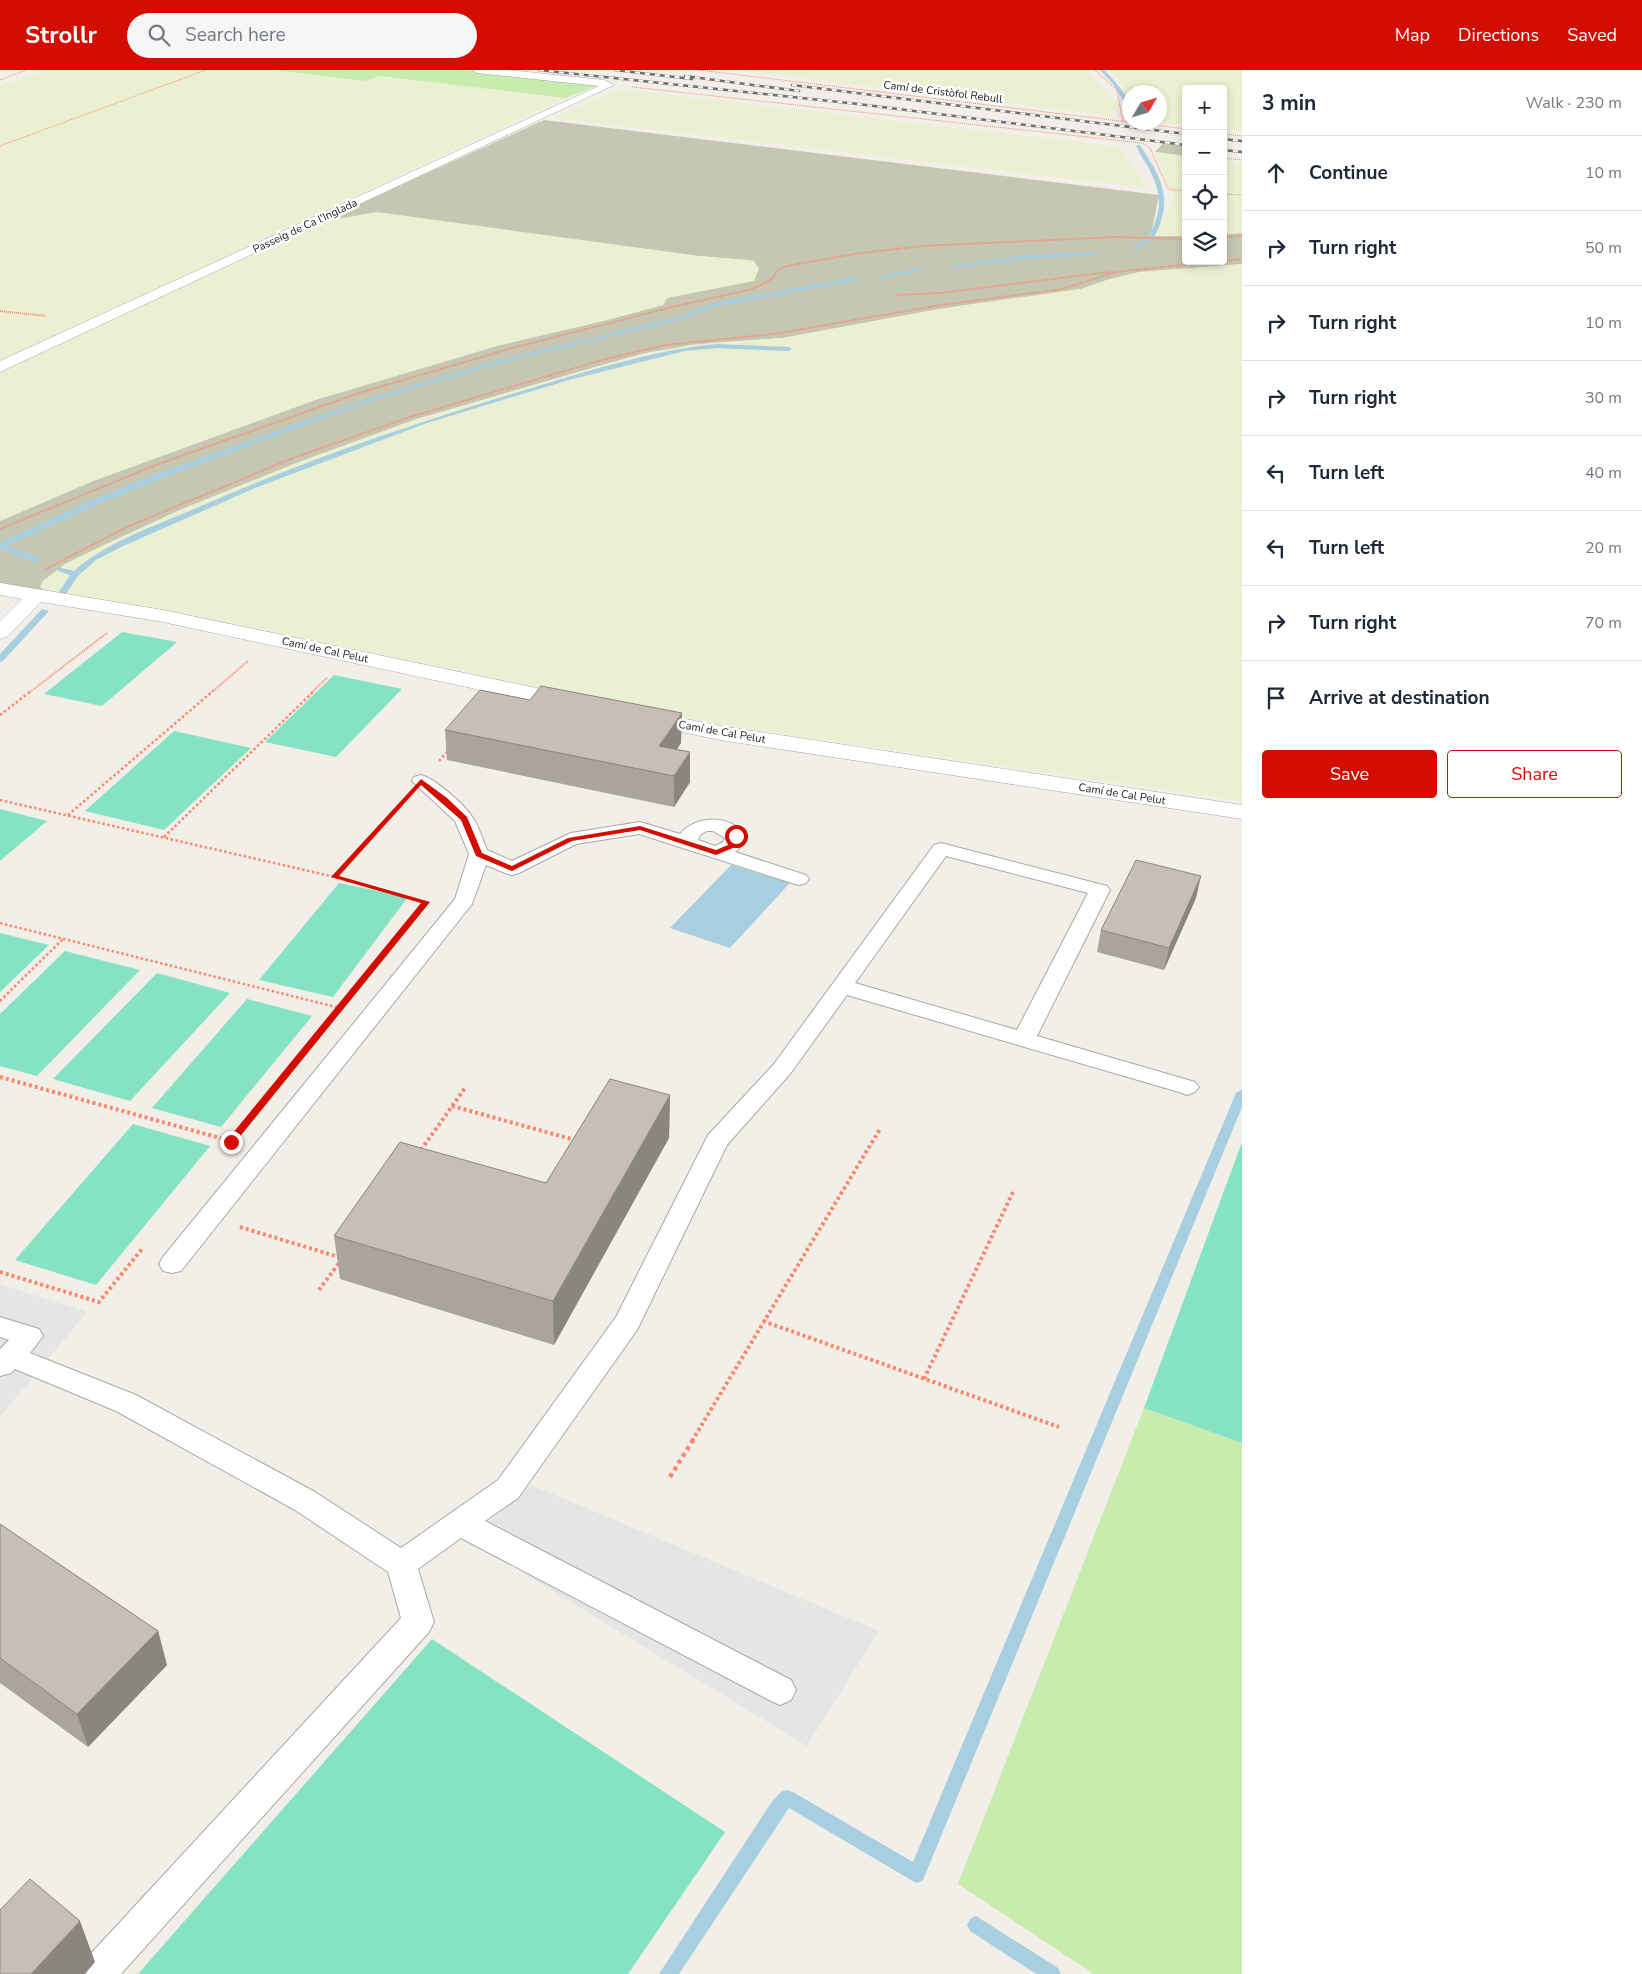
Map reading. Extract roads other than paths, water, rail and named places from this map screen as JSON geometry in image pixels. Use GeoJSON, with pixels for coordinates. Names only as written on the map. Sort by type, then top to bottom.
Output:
{"type":"FeatureCollection","features":[{"type":"Feature","properties":{"kind":"street","name":"Passeig de Ca l'Inglada"},"geometry":{"type":"LineString","coordinates":[[0,367],[609,85],[477,70]]}},
{"type":"Feature","properties":{"kind":"street","name":"Camí de Cal Pelut"},"geometry":{"type":"LineString","coordinates":[[7,590],[163,616],[593,706]]}},
{"type":"Feature","properties":{"kind":"street"},"geometry":{"type":"LineString","coordinates":[[0,633],[37,594]]}},
{"type":"Feature","properties":{"kind":"street","name":"Camí de Cal Pelut"},"geometry":{"type":"LineString","coordinates":[[622,713],[720,733],[1242,812]]}},
{"type":"Feature","properties":{"kind":"lane"},"geometry":{"type":"LineString","coordinates":[[172,1264],[465,900],[479,854],[464,819],[445,800],[421,781]]}},
{"type":"Feature","properties":{"kind":"lane"},"geometry":{"type":"LineString","coordinates":[[688,844],[688,836],[694,829],[706,825],[724,826],[736,836],[731,846],[716,853]]}},
{"type":"Feature","properties":{"kind":"lane"},"geometry":{"type":"LineString","coordinates":[[479,854],[512,868],[571,839],[640,828],[798,879]]}},
{"type":"Feature","properties":{"kind":"lane"},"geometry":{"type":"LineString","coordinates":[[401,1564],[508,1489],[627,1323],[717,1141],[782,1069],[941,849],[1100,890],[1024,1039]]}},
{"type":"Feature","properties":{"kind":"lane"},"geometry":{"type":"LineString","coordinates":[[842,986],[1187,1087]]}},
{"type":"Feature","properties":{"kind":"lane"},"geometry":{"type":"LineString","coordinates":[[0,1327],[29,1336],[5,1361],[126,1403],[305,1501],[401,1564],[418,1622],[97,1974]]}},
{"type":"Feature","properties":{"kind":"lane"},"geometry":{"type":"LineString","coordinates":[[460,1523],[780,1690]]}},
{"type":"Feature","properties":{"kind":"water"},"geometry":{"type":"Polygon","coordinates":[[[731,865],[790,883],[730,948],[670,928],[731,865]]]}},
{"type":"Feature","properties":{"kind":"waterway"},"geometry":{"type":"LineString","coordinates":[[1102,70],[1115,83],[1122,96]]}},
{"type":"Feature","properties":{"kind":"waterway"},"geometry":{"type":"LineString","coordinates":[[1138,146],[1149,164],[1163,199],[1159,218],[1152,236]]}},
{"type":"Feature","properties":{"kind":"waterway"},"geometry":{"type":"LineString","coordinates":[[1134,248],[1148,240]]}},
{"type":"Feature","properties":{"kind":"waterway"},"geometry":{"type":"LineString","coordinates":[[952,266],[1028,257],[1095,254]]}},
{"type":"Feature","properties":{"kind":"waterway"},"geometry":{"type":"LineString","coordinates":[[882,276],[920,270]]}},
{"type":"Feature","properties":{"kind":"waterway"},"geometry":{"type":"LineString","coordinates":[[37,560],[0,546],[93,503],[173,471],[363,402],[492,364],[680,318],[717,304],[858,279]]}},
{"type":"Feature","properties":{"kind":"waterway"},"geometry":{"type":"LineString","coordinates":[[75,574],[93,558],[118,545],[252,486],[425,422],[567,379],[685,349],[717,346],[789,349]]}},
{"type":"Feature","properties":{"kind":"waterway"},"geometry":{"type":"LineString","coordinates":[[61,569],[75,574]]}},
{"type":"Feature","properties":{"kind":"waterway"},"geometry":{"type":"LineString","coordinates":[[63,592],[75,574]]}},
{"type":"Feature","properties":{"kind":"waterway"},"geometry":{"type":"LineString","coordinates":[[0,659],[45,611]]}},
{"type":"Feature","properties":{"kind":"waterway"},"geometry":{"type":"LineString","coordinates":[[668,1974],[779,1806],[787,1798],[917,1874],[1242,1093]]}},
{"type":"Feature","properties":{"kind":"waterway"},"geometry":{"type":"LineString","coordinates":[[976,1925],[1052,1974]]}},
{"type":"Feature","properties":{"kind":"railway"},"geometry":{"type":"LineString","coordinates":[[539,70],[858,104],[1182,144]]}},
{"type":"Feature","properties":{"kind":"railway"},"geometry":{"type":"LineString","coordinates":[[615,70],[692,79]]}},
{"type":"Feature","properties":{"kind":"railway"},"geometry":{"type":"LineString","coordinates":[[685,76],[799,91]]}},
{"type":"Feature","properties":{"kind":"railway"},"geometry":{"type":"LineString","coordinates":[[792,85],[1182,134]]}},
{"type":"Feature","properties":{"kind":"railway"},"geometry":{"type":"LineString","coordinates":[[1227,139],[1242,141]]}},
{"type":"Feature","properties":{"kind":"railway"},"geometry":{"type":"LineString","coordinates":[[1227,150],[1242,152]]}}]}
